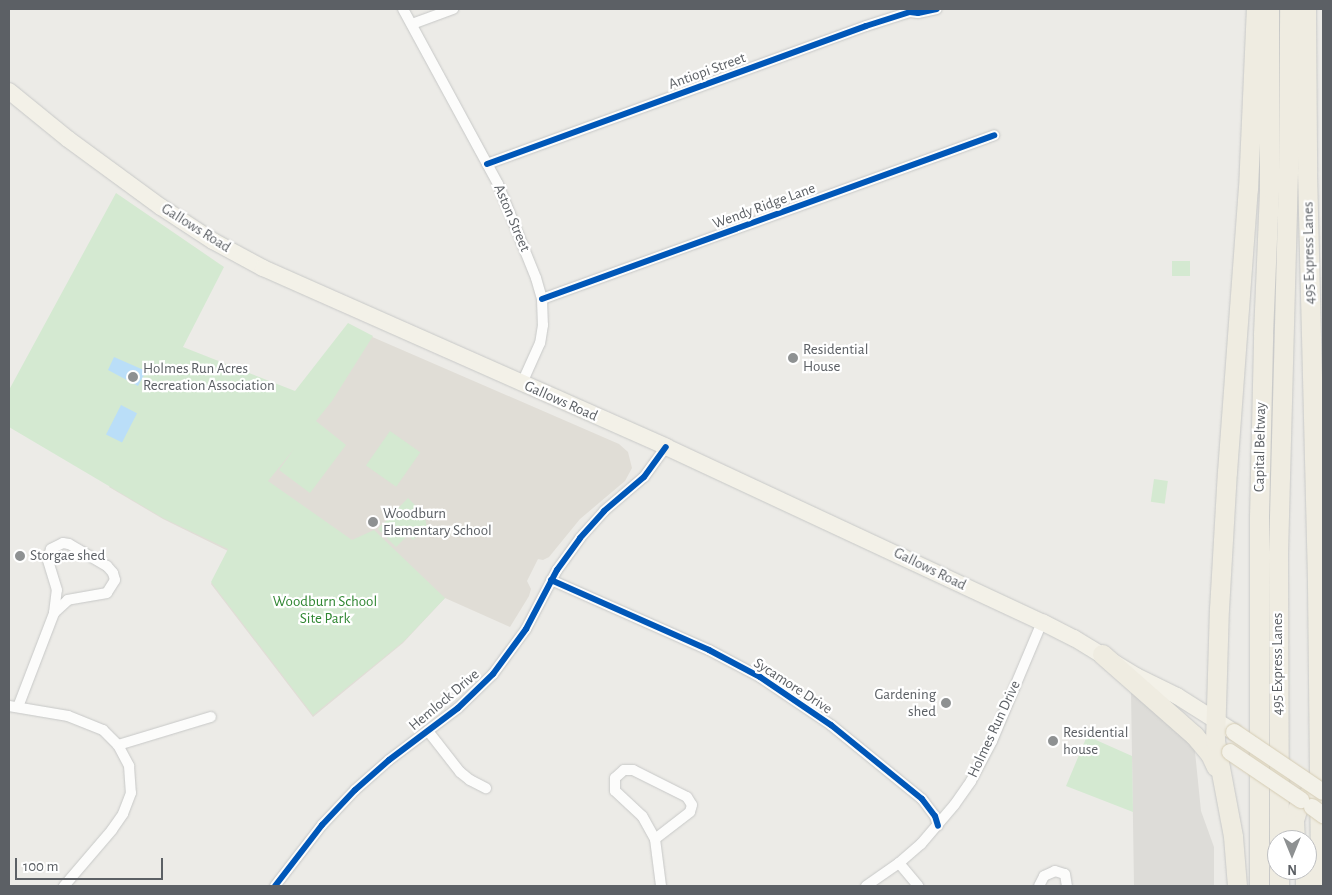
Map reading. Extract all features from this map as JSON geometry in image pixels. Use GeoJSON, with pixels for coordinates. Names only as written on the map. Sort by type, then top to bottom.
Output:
{"type":"FeatureCollection","features":[{"type":"Feature","properties":{"kind":"highway"},"geometry":{"type":"LineString","coordinates":[[1220,774],[1223,747],[1216,720],[1219,609],[1227,472],[1246,221],[1256,9]]}},
{"type":"Feature","properties":{"kind":"highway","name":"Capital Beltway"},"geometry":{"type":"LineString","coordinates":[[1259,886],[1259,556],[1263,334],[1270,188],[1269,9]]}},
{"type":"Feature","properties":{"kind":"highway","name":"495 Express Lanes"},"geometry":{"type":"LineString","coordinates":[[1279,830],[1278,554],[1288,172],[1288,9]]}},
{"type":"Feature","properties":{"kind":"highway","name":"495 Express Lanes"},"geometry":{"type":"LineString","coordinates":[[1306,9],[1307,172],[1317,585],[1320,886]]}},
{"type":"Feature","properties":{"kind":"highway"},"geometry":{"type":"LineString","coordinates":[[1251,886],[1253,731],[1259,556]]}},
{"type":"Feature","properties":{"kind":"highway"},"geometry":{"type":"LineString","coordinates":[[1102,654],[1194,735],[1210,754],[1220,774],[1233,836],[1237,886]]}},
{"type":"Feature","properties":{"kind":"highway"},"geometry":{"type":"LineString","coordinates":[[1301,830],[1320,790]]}},
{"type":"Feature","properties":{"kind":"main road","name":"Gallows Road"},"geometry":{"type":"LineString","coordinates":[[9,93],[112,172],[231,251],[270,271],[666,447],[1042,622],[1102,654],[1136,676],[1223,747],[1312,807]]}},
{"type":"Feature","properties":{"kind":"main road","name":"Gallows Road"},"geometry":{"type":"LineString","coordinates":[[1136,676],[1177,696],[1216,720],[1320,790]]}},
{"type":"Feature","properties":{"kind":"street","name":"Aston Street"},"geometry":{"type":"LineString","coordinates":[[403,9],[507,203],[542,299],[544,319],[540,343],[522,383]]}},
{"type":"Feature","properties":{"kind":"street"},"geometry":{"type":"LineString","coordinates":[[412,24],[453,9]]}},
{"type":"Feature","properties":{"kind":"street","name":"Antiopi Street"},"geometry":{"type":"LineString","coordinates":[[487,164],[874,24],[910,12],[918,13],[938,9]]}},
{"type":"Feature","properties":{"kind":"street","name":"Wendy Ridge Lane"},"geometry":{"type":"LineString","coordinates":[[542,299],[994,135]]}},
{"type":"Feature","properties":{"kind":"street","name":"Hemlock Drive"},"geometry":{"type":"LineString","coordinates":[[275,886],[316,831],[355,790],[389,760],[478,690],[499,667],[526,629],[551,580],[580,538],[604,511],[644,477],[666,447]]}},
{"type":"Feature","properties":{"kind":"street"},"geometry":{"type":"LineString","coordinates":[[54,613],[68,600],[107,593],[111,590],[115,580],[110,568],[69,544],[56,544],[51,548],[48,560],[57,590],[54,613],[13,706],[86,722],[103,730],[118,745],[127,760],[131,780],[128,805],[112,830],[64,886]]}},
{"type":"Feature","properties":{"kind":"street","name":"Sycamore Drive"},"geometry":{"type":"LineString","coordinates":[[551,580],[708,650],[760,677],[831,725],[922,799],[932,811],[938,826]]}},
{"type":"Feature","properties":{"kind":"street","name":"Holmes Run Drive"},"geometry":{"type":"LineString","coordinates":[[866,886],[899,863],[938,826],[956,804],[983,760],[1042,622]]}},
{"type":"Feature","properties":{"kind":"street"},"geometry":{"type":"LineString","coordinates":[[118,745],[211,717]]}},
{"type":"Feature","properties":{"kind":"street"},"geometry":{"type":"LineString","coordinates":[[428,731],[460,772],[470,780],[486,788]]}},
{"type":"Feature","properties":{"kind":"street"},"geometry":{"type":"LineString","coordinates":[[654,839],[690,812],[690,800],[633,770],[624,770],[615,778],[615,791],[642,816],[654,839],[661,886]]}},
{"type":"Feature","properties":{"kind":"street"},"geometry":{"type":"LineString","coordinates":[[899,863],[918,886]]}},
{"type":"Feature","properties":{"kind":"street"},"geometry":{"type":"LineString","coordinates":[[1039,886],[1044,876],[1054,871],[1065,874],[1067,886]]}},
{"type":"Feature","properties":{"kind":"shaded area","name":"Woodburn Elementary School"},"geometry":{"type":"Polygon","coordinates":[[[347,326],[619,444],[628,452],[632,468],[625,481],[580,519],[549,557],[543,560],[538,559],[527,581],[531,589],[529,596],[510,627],[445,598],[403,643],[313,717],[211,584],[228,551],[163,519],[109,487],[183,348],[301,412],[347,326]]]}},
{"type":"Feature","properties":{"kind":"shaded area"},"geometry":{"type":"Polygon","coordinates":[[[1131,691],[1194,742],[1201,811],[1214,847],[1214,886],[1134,886],[1131,691]]]}},
{"type":"Feature","properties":{"kind":"green space","name":"Woodburn School Site Park"},"geometry":{"type":"Polygon","coordinates":[[[116,193],[224,267],[183,347],[295,391],[348,323],[373,336],[332,401],[316,421],[346,445],[310,493],[279,470],[294,449],[268,481],[352,540],[374,530],[445,598],[404,641],[313,715],[211,582],[228,549],[163,518],[9,427],[9,390],[116,193]]]}},
{"type":"Feature","properties":{"kind":"green space"},"geometry":{"type":"Polygon","coordinates":[[[1172,261],[1190,261],[1190,276],[1172,276],[1172,261]]]}},
{"type":"Feature","properties":{"kind":"green space"},"geometry":{"type":"Polygon","coordinates":[[[390,431],[420,452],[396,487],[366,465],[390,431]]]}},
{"type":"Feature","properties":{"kind":"green space"},"geometry":{"type":"Polygon","coordinates":[[[1154,479],[1168,481],[1165,504],[1151,502],[1154,479]]]}},
{"type":"Feature","properties":{"kind":"green space"},"geometry":{"type":"Polygon","coordinates":[[[408,498],[424,514],[427,527],[413,540],[408,535],[396,547],[378,529],[408,498]]]}},
{"type":"Feature","properties":{"kind":"green space"},"geometry":{"type":"Polygon","coordinates":[[[1087,736],[1132,756],[1133,812],[1066,786],[1087,736]]]}},
{"type":"Feature","properties":{"kind":"water","name":"Holmes Run Acres Recreation Association"},"geometry":{"type":"Polygon","coordinates":[[[114,357],[146,371],[138,386],[108,370],[114,357]]]}},
{"type":"Feature","properties":{"kind":"water"},"geometry":{"type":"Polygon","coordinates":[[[121,405],[137,413],[122,443],[106,434],[121,405]]]}},
{"type":"Feature","properties":{"kind":"cycle path"},"geometry":{"type":"LineString","coordinates":[[487,164],[866,26],[910,12],[918,13],[937,9]]}},
{"type":"Feature","properties":{"kind":"cycle path"},"geometry":{"type":"LineString","coordinates":[[542,299],[994,135]]}},
{"type":"Feature","properties":{"kind":"cycle path"},"geometry":{"type":"LineString","coordinates":[[275,886],[322,825],[355,790],[389,760],[458,708],[493,674],[526,629],[557,570],[580,538],[604,511],[644,477],[666,447]]}},
{"type":"Feature","properties":{"kind":"cycle path"},"geometry":{"type":"LineString","coordinates":[[551,580],[709,650],[760,677],[831,725],[922,799],[935,816],[938,826]]}},
{"type":"Feature","properties":{"kind":"place","name":"Residential House"},"geometry":{"type":"Point","coordinates":[793,358]}},
{"type":"Feature","properties":{"kind":"place","name":"Holmes Run Acres Recreation Association"},"geometry":{"type":"Point","coordinates":[133,377]}},
{"type":"Feature","properties":{"kind":"place","name":"Woodburn Elementary School"},"geometry":{"type":"Point","coordinates":[373,522]}},
{"type":"Feature","properties":{"kind":"place","name":"Storgae shed"},"geometry":{"type":"Point","coordinates":[20,556]}},
{"type":"Feature","properties":{"kind":"place","name":"Gardening shed"},"geometry":{"type":"Point","coordinates":[946,703]}},
{"type":"Feature","properties":{"kind":"place","name":"Residential house"},"geometry":{"type":"Point","coordinates":[1053,741]}}]}
